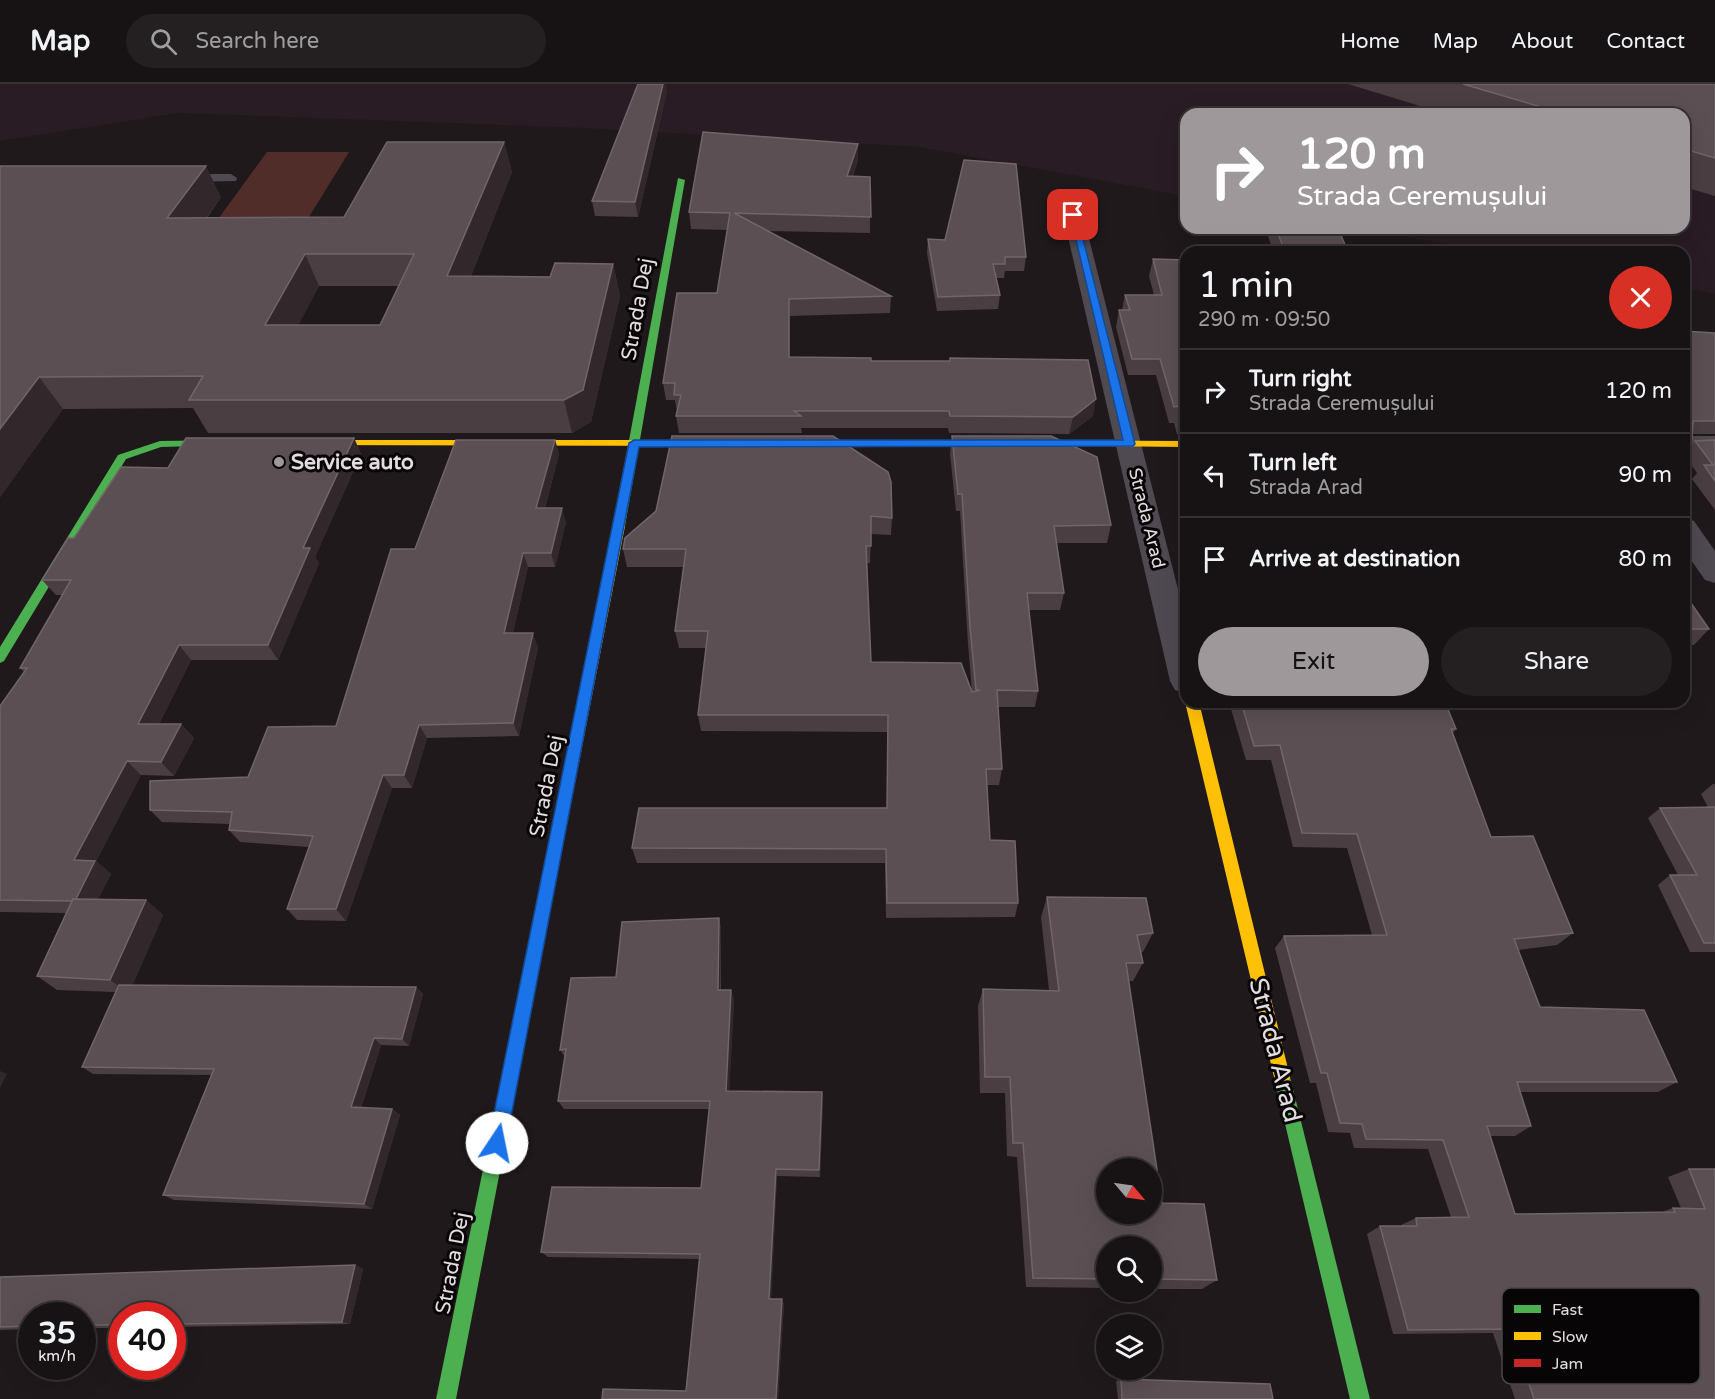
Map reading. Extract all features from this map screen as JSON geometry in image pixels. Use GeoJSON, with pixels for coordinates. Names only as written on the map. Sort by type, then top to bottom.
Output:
{"type":"FeatureCollection","features":[{"type":"Feature","properties":{"kind":"street","name":"Strada Dej"},"geometry":{"type":"LineString","coordinates":[[446,1399],[634,443],[681,180]]}},
{"type":"Feature","properties":{"kind":"street","name":"Strada Arad"},"geometry":{"type":"LineString","coordinates":[[1073,215],[1180,656]]}},
{"type":"Feature","properties":{"kind":"street"},"geometry":{"type":"LineString","coordinates":[[0,658],[122,457],[137,448],[156,443],[240,443]]}},
{"type":"Feature","properties":{"kind":"street"},"geometry":{"type":"LineString","coordinates":[[300,443],[729,443]]}},
{"type":"Feature","properties":{"kind":"street"},"geometry":{"type":"LineString","coordinates":[[788,443],[1180,444]]}},
{"type":"Feature","properties":{"kind":"street"},"geometry":{"type":"LineString","coordinates":[[1690,444],[1715,444]]}},
{"type":"Feature","properties":{"kind":"street"},"geometry":{"type":"LineString","coordinates":[[1690,537],[1715,573]]}},
{"type":"Feature","properties":{"kind":"street","name":"Strada Arad"},"geometry":{"type":"LineString","coordinates":[[1193,708],[1360,1399]]}},
{"type":"Feature","properties":{"kind":"lane"},"geometry":{"type":"LineString","coordinates":[[173,178],[231,178]]}},
{"type":"Feature","properties":{"kind":"shaded area"},"geometry":{"type":"Polygon","coordinates":[[[0,84],[1715,84],[1715,294],[1690,289],[1690,246],[1458,246],[1392,234],[1690,234],[1690,108],[1180,108],[1180,195],[920,147],[584,128],[179,113],[0,141],[0,84]]]}},
{"type":"Feature","properties":{"kind":"shaded area"},"geometry":{"type":"Polygon","coordinates":[[[267,152],[349,152],[296,238],[205,237],[267,152]]]}},
{"type":"Feature","properties":{"kind":"building"},"geometry":{"type":"Polygon","coordinates":[[[638,84],[663,84],[635,202],[592,201],[638,84]]]}},
{"type":"Feature","properties":{"kind":"building"},"geometry":{"type":"Polygon","coordinates":[[[1463,84],[1715,84],[1715,158],[1690,151],[1690,108],[1545,108],[1463,84]]]}},
{"type":"Feature","properties":{"kind":"building"},"geometry":{"type":"Polygon","coordinates":[[[703,132],[858,144],[847,176],[870,177],[871,217],[734,213],[891,296],[789,299],[789,357],[871,358],[871,361],[950,361],[950,358],[1088,360],[1096,399],[1073,417],[950,416],[949,411],[794,411],[801,416],[676,416],[681,395],[674,395],[675,383],[663,383],[677,293],[717,293],[730,213],[689,212],[703,132]]]}},
{"type":"Feature","properties":{"kind":"building"},"geometry":{"type":"Polygon","coordinates":[[[387,142],[504,142],[447,276],[550,277],[555,263],[613,264],[583,390],[564,400],[189,400],[203,376],[39,377],[0,429],[0,166],[206,166],[167,218],[344,217],[387,142]],[[305,254],[265,325],[380,325],[414,254],[305,254]]]}},
{"type":"Feature","properties":{"kind":"building"},"geometry":{"type":"Polygon","coordinates":[[[964,160],[1016,164],[1026,257],[1005,257],[1005,264],[993,264],[1000,295],[938,297],[928,239],[945,240],[964,160]]]}},
{"type":"Feature","properties":{"kind":"building"},"geometry":{"type":"Polygon","coordinates":[[[1278,234],[1340,234],[1346,246],[1283,246],[1278,234]]]}},
{"type":"Feature","properties":{"kind":"building"},"geometry":{"type":"Polygon","coordinates":[[[1153,259],[1180,260],[1180,410],[1179,406],[1174,407],[1160,359],[1132,359],[1119,310],[1130,310],[1125,295],[1162,295],[1153,259]]]}},
{"type":"Feature","properties":{"kind":"building"},"geometry":{"type":"Polygon","coordinates":[[[1690,331],[1715,333],[1715,421],[1693,421],[1692,438],[1690,435],[1690,331]]]}},
{"type":"Feature","properties":{"kind":"building"},"geometry":{"type":"Polygon","coordinates":[[[672,436],[833,436],[888,472],[891,482],[892,518],[871,516],[871,546],[866,546],[871,662],[961,663],[972,692],[980,690],[976,690],[962,494],[958,494],[952,436],[1051,436],[1097,457],[1111,525],[1054,526],[1064,593],[1027,593],[1038,691],[997,690],[1002,769],[986,769],[990,840],[1015,841],[1018,903],[887,903],[886,849],[632,848],[639,808],[887,808],[888,715],[698,715],[708,631],[675,631],[686,549],[623,549],[625,538],[656,511],[672,436]]]}},
{"type":"Feature","properties":{"kind":"building"},"geometry":{"type":"Polygon","coordinates":[[[186,438],[354,438],[303,548],[310,548],[268,645],[179,645],[138,724],[181,724],[161,762],[127,761],[74,860],[95,861],[76,899],[72,901],[0,900],[0,706],[27,668],[20,668],[71,580],[42,580],[68,538],[74,538],[121,467],[168,468],[186,438]]]}},
{"type":"Feature","properties":{"kind":"building"},"geometry":{"type":"Polygon","coordinates":[[[456,440],[555,440],[536,508],[562,508],[551,553],[523,553],[504,633],[533,633],[513,723],[419,725],[404,775],[383,775],[336,909],[287,909],[313,836],[229,830],[232,812],[150,810],[150,781],[248,777],[268,727],[336,726],[391,549],[415,549],[456,440]]]}},
{"type":"Feature","properties":{"kind":"building"},"geometry":{"type":"Polygon","coordinates":[[[1715,440],[1715,481],[1704,465],[1713,465],[1695,441],[1715,440]]]}},
{"type":"Feature","properties":{"kind":"building"},"geometry":{"type":"Polygon","coordinates":[[[1690,602],[1709,629],[1690,629],[1690,602]]]}},
{"type":"Feature","properties":{"kind":"building"},"geometry":{"type":"Polygon","coordinates":[[[1243,708],[1447,708],[1456,729],[1451,729],[1491,837],[1533,836],[1573,933],[1514,939],[1540,1007],[1644,1010],[1677,1082],[1517,1082],[1531,1126],[1487,1126],[1515,1214],[1675,1212],[1673,1208],[1705,1209],[1689,1169],[1715,1169],[1715,1399],[1534,1399],[1529,1384],[1700,1384],[1700,1288],[1502,1288],[1502,1329],[1408,1330],[1380,1226],[1417,1226],[1416,1218],[1469,1217],[1443,1140],[1366,1139],[1362,1124],[1340,1123],[1327,1073],[1321,1073],[1284,936],[1387,935],[1357,834],[1302,833],[1280,745],[1254,746],[1243,708]]]}},
{"type":"Feature","properties":{"kind":"building"},"geometry":{"type":"Polygon","coordinates":[[[1715,807],[1715,943],[1704,943],[1670,875],[1697,875],[1660,808],[1715,807]]]}},
{"type":"Feature","properties":{"kind":"building"},"geometry":{"type":"Polygon","coordinates":[[[1047,897],[1146,898],[1153,933],[1137,935],[1143,963],[1126,963],[1155,1158],[1096,1158],[1096,1224],[1162,1224],[1162,1203],[1204,1204],[1217,1280],[1162,1279],[1162,1236],[1096,1236],[1096,1279],[1033,1278],[1023,1143],[1013,1143],[1010,1077],[985,1077],[983,989],[1059,991],[1047,897]]]}},
{"type":"Feature","properties":{"kind":"building"},"geometry":{"type":"Polygon","coordinates":[[[73,899],[146,900],[110,980],[37,976],[73,899]]]}},
{"type":"Feature","properties":{"kind":"building"},"geometry":{"type":"Polygon","coordinates":[[[719,918],[718,990],[731,990],[726,1091],[822,1092],[819,1170],[776,1169],[769,1299],[782,1299],[776,1399],[602,1399],[603,1389],[686,1391],[700,1254],[541,1252],[552,1187],[701,1188],[710,1101],[558,1101],[566,1049],[560,1050],[571,978],[616,977],[622,922],[719,918]]]}},
{"type":"Feature","properties":{"kind":"building"},"geometry":{"type":"Polygon","coordinates":[[[119,985],[416,987],[402,1039],[374,1038],[351,1107],[392,1109],[364,1204],[163,1195],[214,1069],[82,1067],[119,985]]]}},
{"type":"Feature","properties":{"kind":"building"},"geometry":{"type":"Polygon","coordinates":[[[355,1265],[342,1322],[186,1324],[186,1302],[108,1302],[108,1325],[96,1325],[96,1302],[18,1302],[18,1326],[0,1327],[0,1277],[355,1265]]]}},
{"type":"Feature","properties":{"kind":"building"},"geometry":{"type":"Polygon","coordinates":[[[1121,1380],[1270,1384],[1273,1399],[1122,1399],[1121,1380]]]}},
{"type":"Feature","properties":{"kind":"traffic: fast"},"geometry":{"type":"LineString","coordinates":[[619,526],[681,180]]}},
{"type":"Feature","properties":{"kind":"traffic: fast"},"geometry":{"type":"LineString","coordinates":[[0,658],[122,457],[160,444],[228,443]]}},
{"type":"Feature","properties":{"kind":"traffic: fast"},"geometry":{"type":"LineString","coordinates":[[446,1399],[547,891]]}},
{"type":"Feature","properties":{"kind":"traffic: fast"},"geometry":{"type":"LineString","coordinates":[[1282,1077],[1360,1399]]}},
{"type":"Feature","properties":{"kind":"traffic: slow"},"geometry":{"type":"LineString","coordinates":[[312,443],[714,443]]}},
{"type":"Feature","properties":{"kind":"traffic: slow"},"geometry":{"type":"LineString","coordinates":[[985,443],[1180,444]]}},
{"type":"Feature","properties":{"kind":"traffic: slow"},"geometry":{"type":"LineString","coordinates":[[547,891],[619,526]]}},
{"type":"Feature","properties":{"kind":"traffic: slow"},"geometry":{"type":"LineString","coordinates":[[1193,708],[1282,1077]]}},
{"type":"Feature","properties":{"kind":"traffic: jam"},"geometry":{"type":"LineString","coordinates":[[798,443],[985,443]]}},
{"type":"Feature","properties":{"kind":"place","name":"Service auto"},"geometry":{"type":"Point","coordinates":[279,462]}},
{"type":"Feature","properties":{"kind":"route"},"geometry":{"type":"LineString","coordinates":[[497,1143],[634,443],[1130,444],[1073,215]]}}]}
